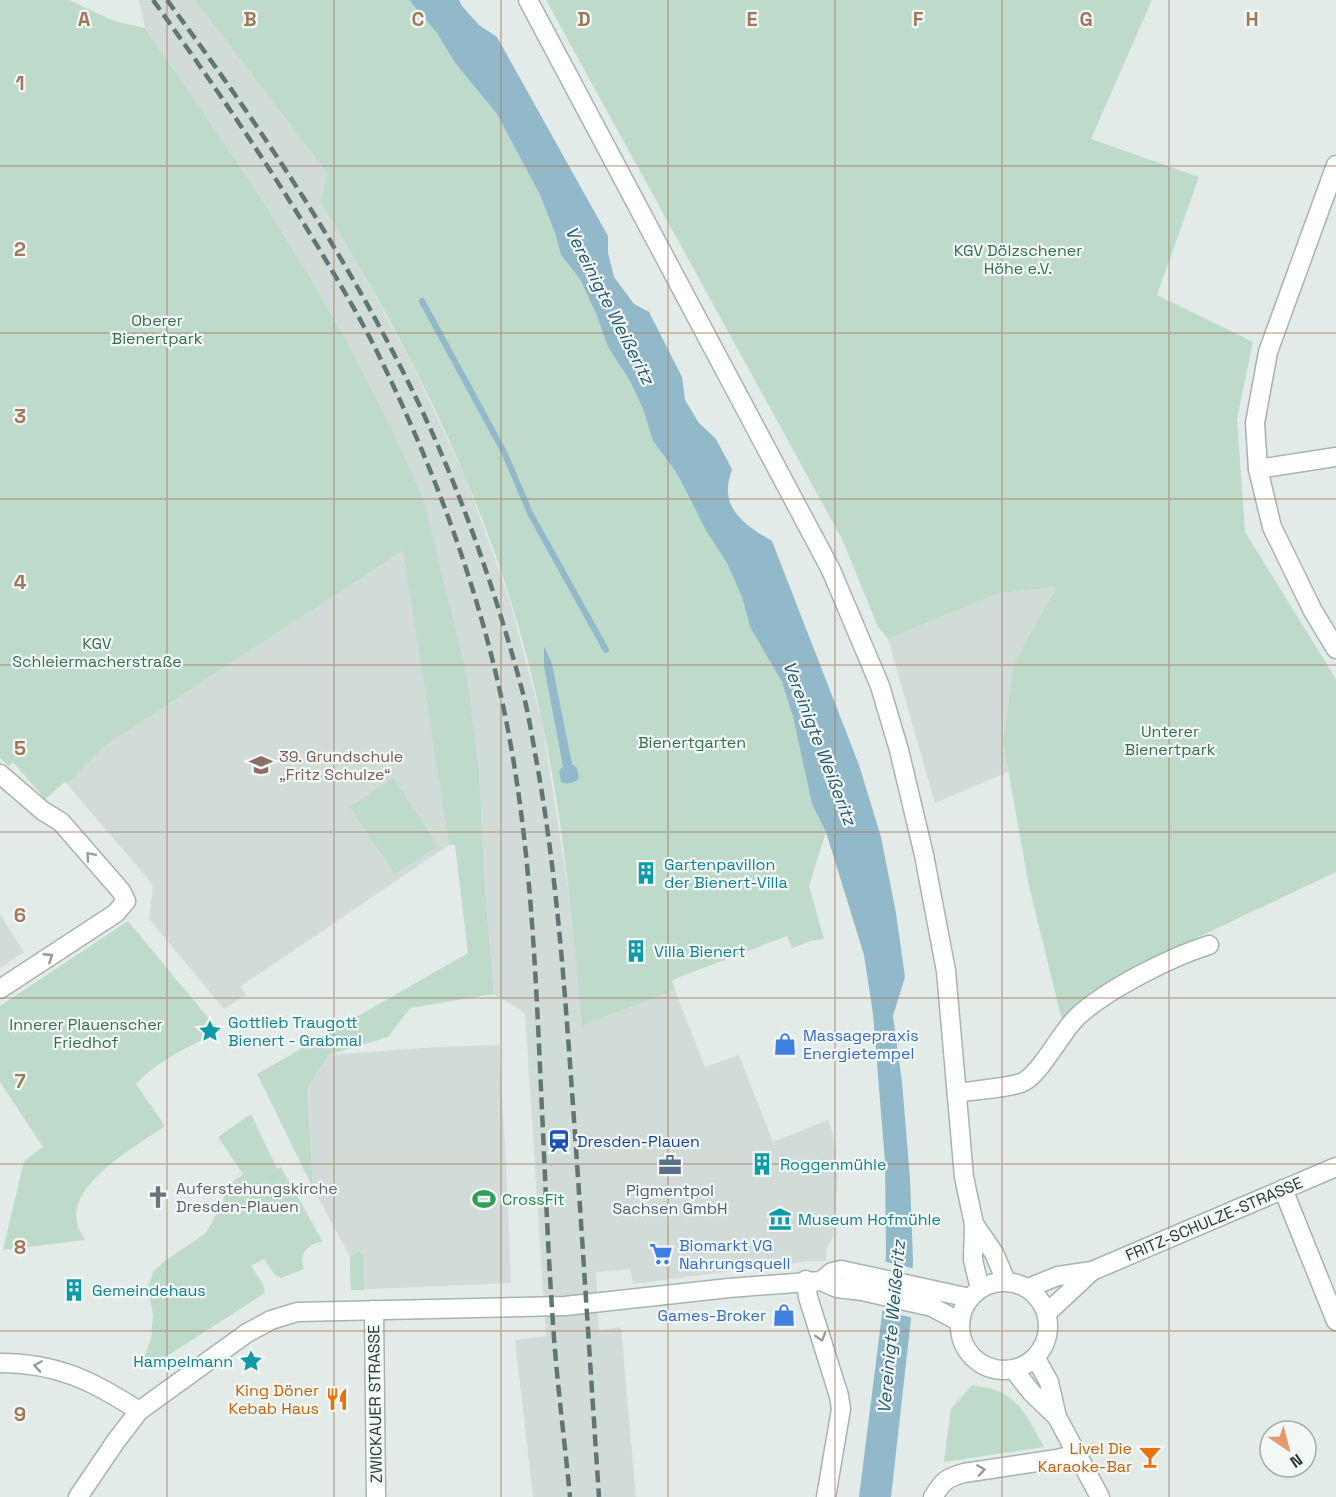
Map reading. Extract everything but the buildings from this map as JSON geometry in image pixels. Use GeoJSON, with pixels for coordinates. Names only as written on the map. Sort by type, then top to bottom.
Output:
{"type":"FeatureCollection","features":[{"type":"Feature","properties":{"kind":"street"},"geometry":{"type":"LineString","coordinates":[[528,0],[831,570],[880,686],[891,718],[912,803],[940,936],[950,1009],[964,1177],[974,1224],[975,1294]]}},
{"type":"Feature","properties":{"kind":"street"},"geometry":{"type":"LineString","coordinates":[[1336,165],[1268,352],[1255,423],[1258,470],[1272,527],[1312,612],[1336,649]]}},
{"type":"Feature","properties":{"kind":"street"},"geometry":{"type":"LineString","coordinates":[[1258,470],[1336,457]]}},
{"type":"Feature","properties":{"kind":"street"},"geometry":{"type":"LineString","coordinates":[[0,774],[43,811],[60,822],[121,891],[126,901],[116,913],[0,989]]}},
{"type":"Feature","properties":{"kind":"street"},"geometry":{"type":"LineString","coordinates":[[957,1093],[1021,1083],[1031,1077],[1060,1036],[1077,1017],[1146,972],[1189,951],[1209,945]]}},
{"type":"Feature","properties":{"kind":"street","name":"FRITZ-SCHULZE-STRASSE"},"geometry":{"type":"LineString","coordinates":[[1028,1288],[1058,1276],[1092,1271],[1336,1167]]}},
{"type":"Feature","properties":{"kind":"street"},"geometry":{"type":"LineString","coordinates":[[1283,1190],[1336,1321]]}},
{"type":"Feature","properties":{"kind":"street"},"geometry":{"type":"LineString","coordinates":[[974,1224],[994,1253],[1006,1281]]}},
{"type":"Feature","properties":{"kind":"street"},"geometry":{"type":"LineString","coordinates":[[78,1497],[139,1412],[247,1333],[290,1313],[313,1310],[565,1306],[813,1281],[841,1270],[862,1282],[932,1307],[953,1318],[972,1356],[984,1366],[998,1370],[1025,1365],[1044,1345],[1048,1330],[1047,1313],[1041,1300],[1028,1288],[1006,1281],[992,1284],[975,1294],[964,1309],[953,1318]]}},
{"type":"Feature","properties":{"kind":"street","name":"FRITZ-SCHULZE-STRASSE"},"geometry":{"type":"LineString","coordinates":[[1047,1313],[1092,1271]]}},
{"type":"Feature","properties":{"kind":"street"},"geometry":{"type":"LineString","coordinates":[[813,1281],[808,1297],[839,1395],[841,1409],[826,1497]]}},
{"type":"Feature","properties":{"kind":"street"},"geometry":{"type":"LineString","coordinates":[[862,1282],[946,1294],[975,1294]]}},
{"type":"Feature","properties":{"kind":"street","name":"ZWICKAUER STRASSE"},"geometry":{"type":"LineString","coordinates":[[374,1310],[376,1497]]}},
{"type":"Feature","properties":{"kind":"street"},"geometry":{"type":"LineString","coordinates":[[1035,1357],[1049,1382],[1057,1417],[1100,1497]]}},
{"type":"Feature","properties":{"kind":"street"},"geometry":{"type":"LineString","coordinates":[[0,1363],[44,1367],[74,1375],[139,1412]]}},
{"type":"Feature","properties":{"kind":"street"},"geometry":{"type":"LineString","coordinates":[[1013,1369],[1032,1393],[1057,1417]]}},
{"type":"Feature","properties":{"kind":"street"},"geometry":{"type":"LineString","coordinates":[[933,1497],[941,1484],[949,1477],[1077,1454]]}},
{"type":"Feature","properties":{"kind":"shaded area"},"geometry":{"type":"Polygon","coordinates":[[[139,0],[195,0],[328,174],[320,201],[356,260],[414,368],[466,479],[509,598],[542,722],[575,932],[582,1026],[675,990],[705,1067],[739,1055],[773,1142],[828,1120],[832,1130],[838,1174],[833,1237],[827,1248],[826,1261],[810,1261],[633,1284],[630,1269],[596,1272],[599,1330],[621,1327],[636,1497],[533,1497],[515,1340],[546,1336],[525,1013],[494,994],[485,889],[479,771],[467,676],[424,500],[391,427],[350,347],[254,187],[145,28],[139,0]]]}},
{"type":"Feature","properties":{"kind":"shaded area","name":"39. Grundschule „Fritz Schulze“"},"geometry":{"type":"Polygon","coordinates":[[[403,549],[449,845],[241,986],[246,995],[224,1009],[149,919],[153,885],[67,784],[104,746],[403,549]]]}},
{"type":"Feature","properties":{"kind":"shaded area"},"geometry":{"type":"Polygon","coordinates":[[[1058,587],[1014,663],[1003,742],[1008,772],[935,803],[888,639],[998,593],[1058,587]]]}},
{"type":"Feature","properties":{"kind":"shaded area"},"geometry":{"type":"Polygon","coordinates":[[[0,914],[24,952],[0,968],[0,914]]]}},
{"type":"Feature","properties":{"kind":"shaded area"},"geometry":{"type":"Polygon","coordinates":[[[499,1045],[511,1283],[351,1290],[350,1257],[313,1188],[307,1089],[328,1055],[499,1045]]]}},
{"type":"Feature","properties":{"kind":"green space","name":"Oberer Bienertpark"},"geometry":{"type":"Polygon","coordinates":[[[0,0],[69,0],[114,21],[145,28],[254,187],[306,271],[350,347],[391,427],[424,500],[467,676],[479,771],[485,889],[494,994],[410,1008],[388,1037],[328,1055],[307,1089],[313,1188],[257,1074],[468,953],[455,845],[449,845],[403,550],[104,746],[67,784],[65,782],[45,799],[13,762],[9,766],[0,758],[0,0]]]}},
{"type":"Feature","properties":{"kind":"green space","name":"Bienertgarten"},"geometry":{"type":"Polygon","coordinates":[[[195,0],[409,0],[437,33],[455,63],[497,114],[540,195],[561,255],[580,279],[608,347],[630,381],[643,409],[653,441],[676,472],[727,563],[742,597],[750,627],[782,682],[793,717],[812,804],[826,832],[809,886],[824,939],[792,948],[787,936],[672,980],[675,990],[582,1026],[574,933],[547,746],[526,654],[509,594],[488,535],[440,420],[412,364],[383,308],[320,201],[328,174],[195,0]]]}},
{"type":"Feature","properties":{"kind":"green space"},"geometry":{"type":"Polygon","coordinates":[[[546,0],[1152,0],[1091,139],[1199,177],[1157,295],[1253,342],[1237,419],[1245,532],[1336,679],[1336,872],[1188,942],[1062,1020],[1029,886],[1003,742],[1014,663],[1057,587],[998,593],[888,639],[878,627],[842,539],[546,0]]]}},
{"type":"Feature","properties":{"kind":"green space"},"geometry":{"type":"Polygon","coordinates":[[[393,778],[438,846],[395,874],[350,807],[393,778]]]}},
{"type":"Feature","properties":{"kind":"green space","name":"Innerer Plauenscher Friedhof"},"geometry":{"type":"Polygon","coordinates":[[[128,921],[219,1031],[154,1068],[136,1084],[165,1126],[123,1154],[94,1180],[83,1194],[77,1208],[77,1223],[85,1240],[3,1250],[24,1161],[43,1147],[0,1082],[0,1006],[128,921]]]}},
{"type":"Feature","properties":{"kind":"green space"},"geometry":{"type":"Polygon","coordinates":[[[251,1114],[277,1169],[281,1167],[323,1242],[309,1247],[303,1254],[304,1269],[281,1278],[275,1275],[264,1259],[251,1266],[263,1284],[265,1293],[156,1363],[141,1366],[151,1339],[153,1315],[148,1287],[153,1272],[166,1260],[206,1233],[223,1201],[228,1186],[243,1174],[218,1137],[251,1114]]]}},
{"type":"Feature","properties":{"kind":"green space"},"geometry":{"type":"Polygon","coordinates":[[[359,1252],[363,1257],[364,1290],[351,1290],[350,1257],[359,1252]]]}},
{"type":"Feature","properties":{"kind":"green space"},"geometry":{"type":"Polygon","coordinates":[[[972,1385],[997,1391],[1015,1402],[1044,1447],[944,1462],[951,1409],[972,1385]]]}},
{"type":"Feature","properties":{"kind":"water","name":"Vereinigte Weißeritz"},"geometry":{"type":"Polygon","coordinates":[[[409,0],[459,0],[479,25],[497,37],[608,236],[608,253],[614,277],[634,304],[649,312],[682,377],[685,400],[699,423],[716,439],[732,469],[728,488],[731,506],[742,520],[772,541],[859,765],[881,837],[896,913],[905,977],[893,1016],[902,1082],[910,1178],[913,1260],[911,1319],[891,1497],[859,1497],[882,1314],[886,1253],[885,1162],[873,1014],[864,955],[826,832],[812,804],[793,717],[782,682],[750,627],[742,597],[727,563],[707,532],[676,472],[653,441],[643,409],[630,381],[608,347],[580,279],[561,255],[540,195],[497,114],[455,63],[437,33],[409,0]]]}},
{"type":"Feature","properties":{"kind":"water"},"geometry":{"type":"Polygon","coordinates":[[[544,646],[552,664],[572,764],[577,768],[579,778],[571,783],[561,782],[559,771],[563,766],[544,666],[544,646]]]}},
{"type":"Feature","properties":{"kind":"pier"},"geometry":{"type":"Polygon","coordinates":[[[882,1261],[916,1269],[914,1318],[880,1310],[882,1261]]]}},
{"type":"Feature","properties":{"kind":"waterway"},"geometry":{"type":"LineString","coordinates":[[422,301],[505,454],[530,513],[606,650]]}},
{"type":"Feature","properties":{"kind":"railway"},"geometry":{"type":"LineString","coordinates":[[153,0],[281,187],[369,336],[438,490],[482,621],[494,665],[514,762],[527,867],[535,972],[552,1312],[570,1497]]}},
{"type":"Feature","properties":{"kind":"railway"},"geometry":{"type":"LineString","coordinates":[[167,0],[236,96],[301,194],[391,347],[434,436],[464,510],[491,586],[514,662],[527,709],[537,764],[557,907],[573,1106],[599,1497]]}},
{"type":"Feature","properties":{"kind":"place","name":"39. Grundschule „Fritz Schulze“"},"geometry":{"type":"Point","coordinates":[261,765]}},
{"type":"Feature","properties":{"kind":"place","name":"Gartenpavillon der Bienert-Villa"},"geometry":{"type":"Point","coordinates":[646,873]}},
{"type":"Feature","properties":{"kind":"place","name":"Villa Bienert"},"geometry":{"type":"Point","coordinates":[636,951]}},
{"type":"Feature","properties":{"kind":"place","name":"Gottlieb Traugott Bienert - Grabmal"},"geometry":{"type":"Point","coordinates":[210,1031]}},
{"type":"Feature","properties":{"kind":"place","name":"Massagepraxis Energietempel"},"geometry":{"type":"Point","coordinates":[785,1044]}},
{"type":"Feature","properties":{"kind":"place","name":"Dresden-Plauen"},"geometry":{"type":"Point","coordinates":[559,1141]}},
{"type":"Feature","properties":{"kind":"place","name":"Roggenmühle"},"geometry":{"type":"Point","coordinates":[762,1164]}},
{"type":"Feature","properties":{"kind":"place","name":"Pigmentpol Sachsen GmbH"},"geometry":{"type":"Point","coordinates":[670,1165]}},
{"type":"Feature","properties":{"kind":"place","name":"Auferstehungskirche Dresden-Plauen"},"geometry":{"type":"Point","coordinates":[158,1197]}},
{"type":"Feature","properties":{"kind":"place","name":"CrossFit"},"geometry":{"type":"Point","coordinates":[484,1199]}},
{"type":"Feature","properties":{"kind":"place","name":"Museum Hofmühle"},"geometry":{"type":"Point","coordinates":[780,1219]}},
{"type":"Feature","properties":{"kind":"place","name":"Biomarkt VG Nahrungsquell"},"geometry":{"type":"Point","coordinates":[661,1254]}},
{"type":"Feature","properties":{"kind":"place","name":"Gemeindehaus"},"geometry":{"type":"Point","coordinates":[74,1290]}},
{"type":"Feature","properties":{"kind":"place","name":"Games-Broker"},"geometry":{"type":"Point","coordinates":[784,1315]}},
{"type":"Feature","properties":{"kind":"place","name":"Hampelmann"},"geometry":{"type":"Point","coordinates":[251,1361]}},
{"type":"Feature","properties":{"kind":"place","name":"King Döner Kebab Haus"},"geometry":{"type":"Point","coordinates":[337,1399]}},
{"type":"Feature","properties":{"kind":"place","name":"Live! Die Karaoke-Bar"},"geometry":{"type":"Point","coordinates":[1150,1457]}},
{"type":"Feature","properties":{"kind":"park label","name":"KGV Dölzschener Höhe e.V."},"geometry":{"type":"Point","coordinates":[1018,259]}},
{"type":"Feature","properties":{"kind":"park label","name":"KGV Schleiermacherstraße"},"geometry":{"type":"Point","coordinates":[97,652]}},
{"type":"Feature","properties":{"kind":"park label","name":"Unterer Bienertpark"},"geometry":{"type":"Point","coordinates":[1170,740]}}]}
